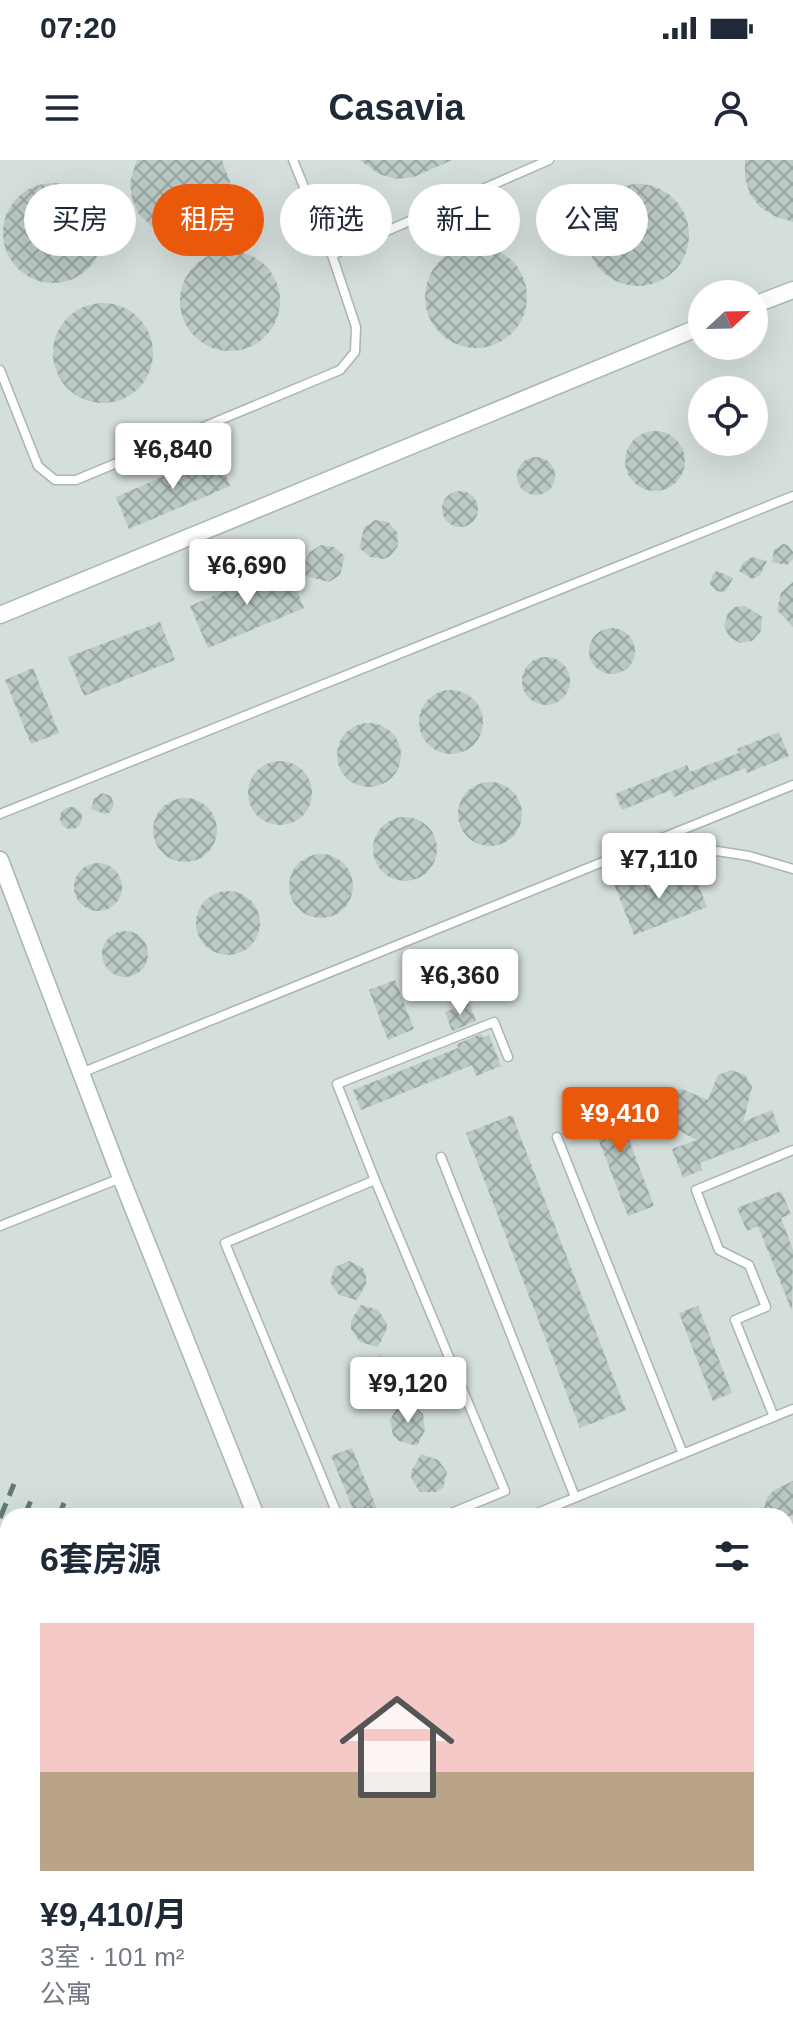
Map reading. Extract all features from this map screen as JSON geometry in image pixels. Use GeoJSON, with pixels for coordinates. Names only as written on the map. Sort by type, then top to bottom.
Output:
{"type":"FeatureCollection","features":[{"type":"Feature","properties":{"kind":"street"},"geometry":{"type":"LineString","coordinates":[[768,300],[793,290]]}},
{"type":"Feature","properties":{"kind":"street"},"geometry":{"type":"LineString","coordinates":[[0,615],[688,332]]}},
{"type":"Feature","properties":{"kind":"street"},"geometry":{"type":"LineString","coordinates":[[0,860],[121,1178],[253,1508]]}},
{"type":"Feature","properties":{"kind":"lane"},"geometry":{"type":"LineString","coordinates":[[293,160],[303,184]]}},
{"type":"Feature","properties":{"kind":"lane"},"geometry":{"type":"LineString","coordinates":[[392,229],[549,160]]}},
{"type":"Feature","properties":{"kind":"lane"},"geometry":{"type":"LineString","coordinates":[[0,370],[38,466],[55,480],[76,480],[340,370],[355,352],[356,327],[332,256]]}},
{"type":"Feature","properties":{"kind":"lane"},"geometry":{"type":"LineString","coordinates":[[0,814],[793,496]]}},
{"type":"Feature","properties":{"kind":"lane"},"geometry":{"type":"LineString","coordinates":[[81,1073],[793,785]]}},
{"type":"Feature","properties":{"kind":"lane"},"geometry":{"type":"LineString","coordinates":[[697,858],[717,851],[749,856],[793,869]]}},
{"type":"Feature","properties":{"kind":"lane"},"geometry":{"type":"LineString","coordinates":[[464,1508],[505,1491],[337,1084],[494,1022],[508,1057]]}},
{"type":"Feature","properties":{"kind":"lane"},"geometry":{"type":"LineString","coordinates":[[557,1137],[683,1454]]}},
{"type":"Feature","properties":{"kind":"lane"},"geometry":{"type":"LineString","coordinates":[[774,1417],[735,1320],[766,1307],[749,1265],[719,1250],[696,1190],[793,1150]]}},
{"type":"Feature","properties":{"kind":"lane"},"geometry":{"type":"LineString","coordinates":[[441,1157],[575,1497]]}},
{"type":"Feature","properties":{"kind":"lane"},"geometry":{"type":"LineString","coordinates":[[0,1226],[121,1178]]}},
{"type":"Feature","properties":{"kind":"lane"},"geometry":{"type":"LineString","coordinates":[[335,1508],[225,1243],[375,1180]]}},
{"type":"Feature","properties":{"kind":"lane"},"geometry":{"type":"LineString","coordinates":[[549,1508],[793,1409]]}},
{"type":"Feature","properties":{"kind":"shaded area"},"geometry":{"type":"Polygon","coordinates":[[[0,160],[793,160],[793,1508],[0,1508],[0,160]]]}},
{"type":"Feature","properties":{"kind":"building"},"geometry":{"type":"Polygon","coordinates":[[[137,160],[222,160],[230,182],[152,184],[152,226],[139,214],[136,184],[130,182],[137,160]]]}},
{"type":"Feature","properties":{"kind":"building"},"geometry":{"type":"Polygon","coordinates":[[[360,160],[452,160],[414,177],[396,179],[379,174],[360,160]]]}},
{"type":"Feature","properties":{"kind":"building"},"geometry":{"type":"Polygon","coordinates":[[[745,160],[793,160],[793,222],[774,216],[760,207],[750,194],[745,178],[745,160]]]}},
{"type":"Feature","properties":{"kind":"building"},"geometry":{"type":"Polygon","coordinates":[[[648,185],[667,192],[681,206],[688,225],[686,255],[667,278],[658,283],[638,286],[618,283],[609,278],[591,256],[648,256],[648,185]]]}},
{"type":"Feature","properties":{"kind":"building"},"geometry":{"type":"Polygon","coordinates":[[[24,193],[24,256],[97,256],[88,268],[72,279],[53,283],[34,279],[18,268],[7,252],[3,233],[7,214],[24,193]]]}},
{"type":"Feature","properties":{"kind":"building"},"geometry":{"type":"Polygon","coordinates":[[[209,256],[251,256],[271,273],[279,291],[279,311],[271,329],[258,342],[240,350],[220,350],[202,342],[189,329],[181,311],[184,282],[195,266],[209,256]]]}},
{"type":"Feature","properties":{"kind":"building"},"geometry":{"type":"Polygon","coordinates":[[[445,256],[507,256],[519,268],[526,287],[524,317],[505,340],[496,345],[476,348],[456,345],[433,326],[428,317],[425,297],[428,277],[445,256]]]}},
{"type":"Feature","properties":{"kind":"building"},"geometry":{"type":"Polygon","coordinates":[[[103,303],[122,307],[138,318],[149,334],[153,353],[149,372],[138,388],[122,399],[103,403],[84,399],[68,388],[57,372],[53,353],[57,334],[68,318],[84,307],[103,303]]]}},
{"type":"Feature","properties":{"kind":"building"},"geometry":{"type":"Polygon","coordinates":[[[655,431],[676,440],[685,461],[676,482],[655,491],[634,482],[625,461],[634,440],[655,431]]]}},
{"type":"Feature","properties":{"kind":"building"},"geometry":{"type":"Polygon","coordinates":[[[217,453],[230,486],[129,529],[116,497],[217,453]]]}},
{"type":"Feature","properties":{"kind":"building"},"geometry":{"type":"Polygon","coordinates":[[[536,457],[550,462],[555,476],[550,490],[536,495],[522,490],[517,476],[522,462],[536,457]]]}},
{"type":"Feature","properties":{"kind":"building"},"geometry":{"type":"Polygon","coordinates":[[[460,491],[473,496],[478,509],[473,522],[460,527],[447,522],[442,509],[447,496],[460,491]]]}},
{"type":"Feature","properties":{"kind":"building"},"geometry":{"type":"Polygon","coordinates":[[[375,520],[388,522],[397,532],[398,546],[384,559],[370,557],[359,548],[364,528],[375,520]]]}},
{"type":"Feature","properties":{"kind":"building"},"geometry":{"type":"Polygon","coordinates":[[[783,544],[793,552],[793,559],[787,565],[772,562],[774,550],[783,544]]]}},
{"type":"Feature","properties":{"kind":"building"},"geometry":{"type":"Polygon","coordinates":[[[321,545],[334,547],[345,556],[340,575],[329,582],[298,574],[310,552],[321,545]]]}},
{"type":"Feature","properties":{"kind":"building"},"geometry":{"type":"Polygon","coordinates":[[[752,557],[767,561],[760,575],[752,579],[739,571],[744,562],[752,557]]]}},
{"type":"Feature","properties":{"kind":"building"},"geometry":{"type":"Polygon","coordinates":[[[286,565],[304,608],[208,648],[190,606],[286,565]]]}},
{"type":"Feature","properties":{"kind":"building"},"geometry":{"type":"Polygon","coordinates":[[[717,571],[733,578],[725,592],[716,591],[710,584],[717,571]]]}},
{"type":"Feature","properties":{"kind":"building"},"geometry":{"type":"Polygon","coordinates":[[[793,582],[793,627],[777,610],[781,593],[793,582]]]}},
{"type":"Feature","properties":{"kind":"building"},"geometry":{"type":"Polygon","coordinates":[[[745,606],[762,617],[761,631],[752,641],[740,643],[729,637],[724,625],[728,613],[735,607],[745,606]]]}},
{"type":"Feature","properties":{"kind":"building"},"geometry":{"type":"Polygon","coordinates":[[[160,622],[175,660],[84,696],[68,657],[160,622]]]}},
{"type":"Feature","properties":{"kind":"building"},"geometry":{"type":"Polygon","coordinates":[[[612,628],[629,634],[635,651],[629,668],[612,674],[595,668],[589,651],[595,634],[612,628]]]}},
{"type":"Feature","properties":{"kind":"building"},"geometry":{"type":"Polygon","coordinates":[[[546,657],[563,664],[570,681],[563,698],[546,705],[529,698],[522,681],[529,664],[546,657]]]}},
{"type":"Feature","properties":{"kind":"building"},"geometry":{"type":"Polygon","coordinates":[[[33,668],[59,733],[31,744],[5,680],[33,668]]]}},
{"type":"Feature","properties":{"kind":"building"},"geometry":{"type":"Polygon","coordinates":[[[451,690],[469,696],[477,704],[483,722],[477,740],[469,748],[451,754],[433,748],[425,740],[419,722],[425,704],[433,696],[451,690]]]}},
{"type":"Feature","properties":{"kind":"building"},"geometry":{"type":"Polygon","coordinates":[[[369,723],[387,729],[395,737],[401,755],[395,773],[387,781],[369,787],[351,781],[343,773],[337,755],[343,737],[351,729],[369,723]]]}},
{"type":"Feature","properties":{"kind":"building"},"geometry":{"type":"Polygon","coordinates":[[[779,732],[789,756],[747,773],[745,768],[674,797],[671,790],[622,810],[615,794],[687,765],[690,772],[739,753],[737,749],[779,732]]]}},
{"type":"Feature","properties":{"kind":"building"},"geometry":{"type":"Polygon","coordinates":[[[280,761],[298,767],[306,775],[312,793],[306,811],[298,819],[280,825],[262,819],[254,811],[248,793],[254,775],[262,767],[280,761]]]}},
{"type":"Feature","properties":{"kind":"building"},"geometry":{"type":"Polygon","coordinates":[[[490,782],[508,788],[516,796],[522,814],[516,832],[508,840],[490,846],[472,840],[464,832],[458,814],[464,796],[472,788],[490,782]]]}},
{"type":"Feature","properties":{"kind":"building"},"geometry":{"type":"Polygon","coordinates":[[[102,793],[111,796],[114,805],[105,814],[91,809],[94,799],[102,793]]]}},
{"type":"Feature","properties":{"kind":"building"},"geometry":{"type":"Polygon","coordinates":[[[185,798],[203,804],[211,812],[217,830],[211,848],[203,856],[185,862],[167,856],[159,848],[153,830],[159,812],[167,804],[185,798]]]}},
{"type":"Feature","properties":{"kind":"building"},"geometry":{"type":"Polygon","coordinates":[[[71,807],[79,810],[82,818],[79,826],[71,829],[63,826],[60,818],[63,810],[71,807]]]}},
{"type":"Feature","properties":{"kind":"building"},"geometry":{"type":"Polygon","coordinates":[[[405,817],[423,823],[431,831],[437,849],[431,867],[423,875],[405,881],[387,875],[379,867],[373,849],[379,831],[387,823],[405,817]]]}},
{"type":"Feature","properties":{"kind":"building"},"geometry":{"type":"Polygon","coordinates":[[[321,854],[339,860],[347,868],[353,886],[347,904],[339,912],[321,918],[303,912],[295,904],[289,886],[295,868],[303,860],[321,854]]]}},
{"type":"Feature","properties":{"kind":"building"},"geometry":{"type":"Polygon","coordinates":[[[98,863],[115,870],[122,887],[115,904],[98,911],[81,904],[74,887],[81,870],[98,863]]]}},
{"type":"Feature","properties":{"kind":"building"},"geometry":{"type":"Polygon","coordinates":[[[693,871],[707,907],[634,935],[614,884],[641,872],[648,889],[693,871]]]}},
{"type":"Feature","properties":{"kind":"building"},"geometry":{"type":"Polygon","coordinates":[[[228,891],[246,897],[254,905],[260,923],[254,941],[246,949],[228,955],[210,949],[202,941],[196,923],[202,905],[210,897],[228,891]]]}},
{"type":"Feature","properties":{"kind":"building"},"geometry":{"type":"Polygon","coordinates":[[[125,931],[141,938],[148,954],[141,970],[125,977],[109,970],[102,954],[109,938],[125,931]]]}},
{"type":"Feature","properties":{"kind":"building"},"geometry":{"type":"Polygon","coordinates":[[[395,980],[414,1029],[388,1040],[369,990],[395,980]]]}},
{"type":"Feature","properties":{"kind":"building"},"geometry":{"type":"Polygon","coordinates":[[[469,1003],[476,1021],[452,1031],[445,1012],[469,1003]]]}},
{"type":"Feature","properties":{"kind":"building"},"geometry":{"type":"Polygon","coordinates":[[[481,1034],[483,1038],[489,1035],[501,1066],[476,1076],[472,1065],[361,1110],[353,1090],[458,1048],[457,1044],[481,1034]]]}},
{"type":"Feature","properties":{"kind":"building"},"geometry":{"type":"Polygon","coordinates":[[[731,1070],[745,1075],[752,1087],[743,1122],[772,1110],[780,1132],[700,1163],[702,1170],[683,1178],[672,1149],[697,1140],[670,1126],[665,1120],[662,1107],[665,1100],[682,1089],[708,1100],[718,1075],[731,1070]]]}},
{"type":"Feature","properties":{"kind":"building"},"geometry":{"type":"Polygon","coordinates":[[[612,1095],[654,1206],[628,1216],[585,1105],[612,1095]]]}},
{"type":"Feature","properties":{"kind":"building"},"geometry":{"type":"Polygon","coordinates":[[[512,1115],[626,1410],[580,1428],[466,1133],[512,1115]]]}},
{"type":"Feature","properties":{"kind":"building"},"geometry":{"type":"Polygon","coordinates":[[[781,1191],[791,1214],[781,1218],[793,1250],[792,1311],[758,1226],[747,1231],[737,1208],[781,1191]]]}},
{"type":"Feature","properties":{"kind":"building"},"geometry":{"type":"Polygon","coordinates":[[[349,1261],[363,1268],[366,1276],[366,1284],[357,1300],[339,1295],[330,1282],[335,1267],[349,1261]]]}},
{"type":"Feature","properties":{"kind":"building"},"geometry":{"type":"Polygon","coordinates":[[[361,1305],[378,1310],[387,1324],[378,1347],[360,1342],[351,1329],[351,1321],[361,1305]]]}},
{"type":"Feature","properties":{"kind":"building"},"geometry":{"type":"Polygon","coordinates":[[[698,1306],[732,1393],[713,1401],[679,1313],[698,1306]]]}},
{"type":"Feature","properties":{"kind":"building"},"geometry":{"type":"Polygon","coordinates":[[[380,1356],[398,1361],[407,1374],[407,1382],[397,1398],[380,1392],[371,1380],[380,1356]]]}},
{"type":"Feature","properties":{"kind":"building"},"geometry":{"type":"Polygon","coordinates":[[[399,1404],[423,1414],[425,1430],[417,1446],[399,1441],[393,1435],[390,1420],[399,1404]]]}},
{"type":"Feature","properties":{"kind":"building"},"geometry":{"type":"Polygon","coordinates":[[[352,1448],[377,1508],[353,1508],[331,1456],[352,1448]]]}},
{"type":"Feature","properties":{"kind":"building"},"geometry":{"type":"Polygon","coordinates":[[[421,1454],[438,1460],[447,1472],[443,1488],[436,1492],[420,1492],[411,1478],[421,1454]]]}},
{"type":"Feature","properties":{"kind":"building"},"geometry":{"type":"Polygon","coordinates":[[[793,1481],[793,1508],[764,1508],[774,1490],[793,1481]]]}},
{"type":"Feature","properties":{"kind":"railway"},"geometry":{"type":"LineString","coordinates":[[4,1508],[14,1484]]}},
{"type":"Feature","properties":{"kind":"railway"},"geometry":{"type":"LineString","coordinates":[[28,1508],[33,1496]]}},
{"type":"Feature","properties":{"kind":"railway"},"geometry":{"type":"LineString","coordinates":[[62,1508],[64,1503]]}}]}
